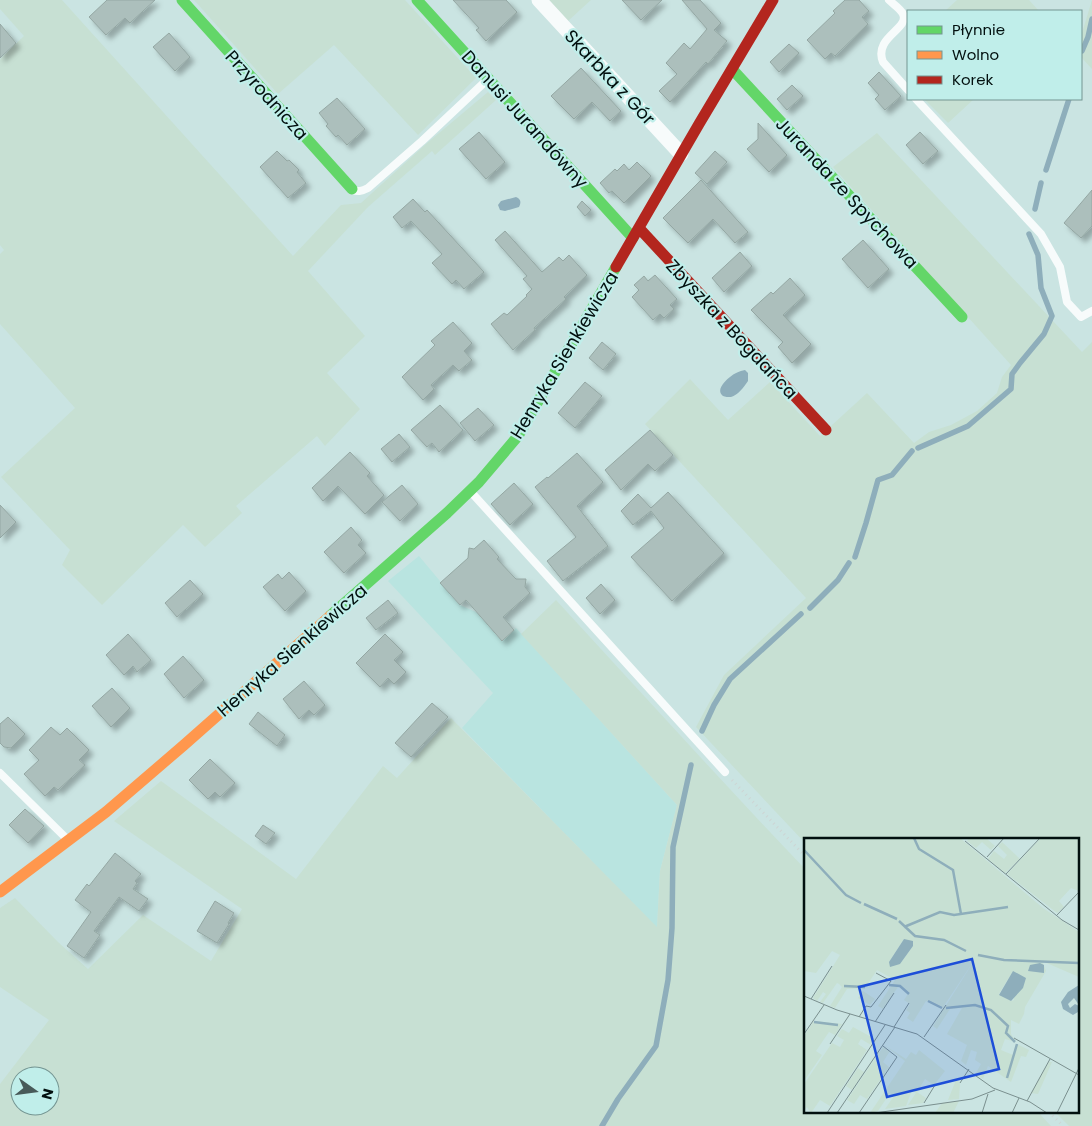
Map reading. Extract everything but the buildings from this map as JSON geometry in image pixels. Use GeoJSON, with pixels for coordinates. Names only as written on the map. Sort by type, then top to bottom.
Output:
{"type":"FeatureCollection","features":[{"type":"Feature","properties":{"kind":"street","name":"Przyrodnicza"},"geometry":{"type":"LineString","coordinates":[[182,0],[352,190]]}},
{"type":"Feature","properties":{"kind":"street","name":"Danusi Jurandówny"},"geometry":{"type":"LineString","coordinates":[[417,0],[633,238]]}},
{"type":"Feature","properties":{"kind":"street","name":"Skarbka z Gór"},"geometry":{"type":"LineString","coordinates":[[539,0],[681,154]]}},
{"type":"Feature","properties":{"kind":"street","name":"Henryka Sienkiewicza"},"geometry":{"type":"LineString","coordinates":[[0,892],[106,812],[404,552],[479,482],[518,436],[681,154],[773,0]]}},
{"type":"Feature","properties":{"kind":"street","name":"Juranda ze Spychowa"},"geometry":{"type":"LineString","coordinates":[[732,69],[962,317]]}},
{"type":"Feature","properties":{"kind":"street","name":"Zbyszka z Bogdańca"},"geometry":{"type":"LineString","coordinates":[[639,228],[826,430]]}},
{"type":"Feature","properties":{"kind":"lane"},"geometry":{"type":"LineString","coordinates":[[889,0],[903,14],[904,20],[884,43],[880,52],[881,57],[883,62],[907,89]]}},
{"type":"Feature","properties":{"kind":"lane"},"geometry":{"type":"LineString","coordinates":[[352,190],[358,192],[368,188],[422,141],[489,78]]}},
{"type":"Feature","properties":{"kind":"lane"},"geometry":{"type":"LineString","coordinates":[[917,100],[1041,234],[1060,267],[1068,302],[1081,317],[1092,311]]}},
{"type":"Feature","properties":{"kind":"lane"},"geometry":{"type":"LineString","coordinates":[[470,491],[725,772]]}},
{"type":"Feature","properties":{"kind":"lane"},"geometry":{"type":"LineString","coordinates":[[0,773],[68,840]]}},
{"type":"Feature","properties":{"kind":"path"},"geometry":{"type":"LineString","coordinates":[[725,772],[804,855]]}},
{"type":"Feature","properties":{"kind":"path"},"geometry":{"type":"LineString","coordinates":[[1051,1114],[1062,1126]]}},
{"type":"Feature","properties":{"kind":"shaded area"},"geometry":{"type":"Polygon","coordinates":[[[516,197],[520,201],[519,207],[505,211],[500,210],[498,205],[501,201],[516,197]]]}},
{"type":"Feature","properties":{"kind":"shaded area"},"geometry":{"type":"Polygon","coordinates":[[[745,370],[748,373],[748,381],[743,388],[734,396],[723,396],[720,391],[728,378],[735,373],[745,370]]]}},
{"type":"Feature","properties":{"kind":"shaded area"},"geometry":{"type":"Polygon","coordinates":[[[419,556],[460,605],[478,613],[502,641],[516,628],[677,805],[660,871],[657,928],[462,728],[493,693],[388,581],[419,556]]]}},
{"type":"Feature","properties":{"kind":"green space"},"geometry":{"type":"Polygon","coordinates":[[[0,0],[62,0],[293,256],[341,205],[361,203],[426,144],[488,92],[496,100],[435,155],[432,151],[368,207],[308,271],[365,336],[327,373],[360,409],[325,446],[317,436],[236,506],[242,513],[205,547],[183,525],[102,605],[62,565],[70,550],[1,477],[75,408],[0,324],[0,254],[4,250],[0,245],[0,59],[24,36],[0,9],[0,0]]]}},
{"type":"Feature","properties":{"kind":"green space"},"geometry":{"type":"Polygon","coordinates":[[[194,0],[405,0],[476,78],[418,135],[334,45],[278,94],[194,0]]]}},
{"type":"Feature","properties":{"kind":"green space"},"geometry":{"type":"Polygon","coordinates":[[[549,0],[591,0],[568,21],[549,0]]]}},
{"type":"Feature","properties":{"kind":"green space"},"geometry":{"type":"Polygon","coordinates":[[[957,0],[1029,0],[1038,10],[946,10],[957,0]]]}},
{"type":"Feature","properties":{"kind":"green space"},"geometry":{"type":"Polygon","coordinates":[[[1092,0],[1092,69],[1082,58],[1082,33],[1092,0]]]}},
{"type":"Feature","properties":{"kind":"green space"},"geometry":{"type":"Polygon","coordinates":[[[925,100],[973,100],[948,123],[925,100]]]}},
{"type":"Feature","properties":{"kind":"green space"},"geometry":{"type":"Polygon","coordinates":[[[877,133],[1082,352],[1092,342],[1092,1126],[1069,1126],[1057,1114],[1080,1114],[1080,838],[804,838],[804,842],[696,727],[724,675],[806,598],[645,424],[690,379],[728,420],[770,382],[820,436],[867,393],[914,443],[929,432],[951,425],[977,411],[997,393],[1002,377],[1011,365],[833,167],[877,133]]]}},
{"type":"Feature","properties":{"kind":"green space"},"geometry":{"type":"Polygon","coordinates":[[[556,600],[804,868],[804,1114],[1040,1114],[1051,1126],[0,1126],[0,1084],[10,1071],[10,1116],[60,1116],[60,1066],[14,1066],[49,1020],[0,987],[0,908],[15,898],[58,942],[88,969],[143,915],[211,961],[242,909],[114,821],[161,781],[296,879],[383,766],[397,778],[451,718],[657,927],[660,871],[677,805],[521,634],[556,600]]]}},
{"type":"Feature","properties":{"kind":"waterway"},"geometry":{"type":"LineString","coordinates":[[1082,51],[1088,37],[1092,19]]}},
{"type":"Feature","properties":{"kind":"waterway"},"geometry":{"type":"LineString","coordinates":[[1046,170],[1069,100]]}},
{"type":"Feature","properties":{"kind":"waterway"},"geometry":{"type":"LineString","coordinates":[[1035,209],[1041,183]]}},
{"type":"Feature","properties":{"kind":"waterway"},"geometry":{"type":"LineString","coordinates":[[918,448],[968,426],[1011,389],[1012,374],[1044,334],[1052,316],[1041,288],[1038,255],[1029,234]]}},
{"type":"Feature","properties":{"kind":"waterway"},"geometry":{"type":"LineString","coordinates":[[855,557],[878,480],[892,475],[912,451]]}},
{"type":"Feature","properties":{"kind":"waterway"},"geometry":{"type":"LineString","coordinates":[[810,608],[838,580],[849,563]]}},
{"type":"Feature","properties":{"kind":"waterway"},"geometry":{"type":"LineString","coordinates":[[702,731],[714,705],[730,679],[801,614]]}},
{"type":"Feature","properties":{"kind":"waterway"},"geometry":{"type":"LineString","coordinates":[[602,1126],[618,1099],[656,1046],[668,980],[672,928],[673,847],[691,765]]}},
{"type":"Feature","properties":{"kind":"traffic: fast"},"geometry":{"type":"LineString","coordinates":[[182,0],[352,189]]}},
{"type":"Feature","properties":{"kind":"traffic: fast"},"geometry":{"type":"LineString","coordinates":[[417,0],[633,238]]}},
{"type":"Feature","properties":{"kind":"traffic: fast"},"geometry":{"type":"LineString","coordinates":[[732,69],[962,317]]}},
{"type":"Feature","properties":{"kind":"traffic: fast"},"geometry":{"type":"LineString","coordinates":[[330,616],[447,513],[479,482],[518,436],[616,267]]}},
{"type":"Feature","properties":{"kind":"traffic: slow"},"geometry":{"type":"LineString","coordinates":[[0,892],[106,812],[330,616]]}},
{"type":"Feature","properties":{"kind":"traffic: jam"},"geometry":{"type":"LineString","coordinates":[[616,267],[773,0]]}},
{"type":"Feature","properties":{"kind":"traffic: jam"},"geometry":{"type":"LineString","coordinates":[[639,228],[826,430]]}}]}
